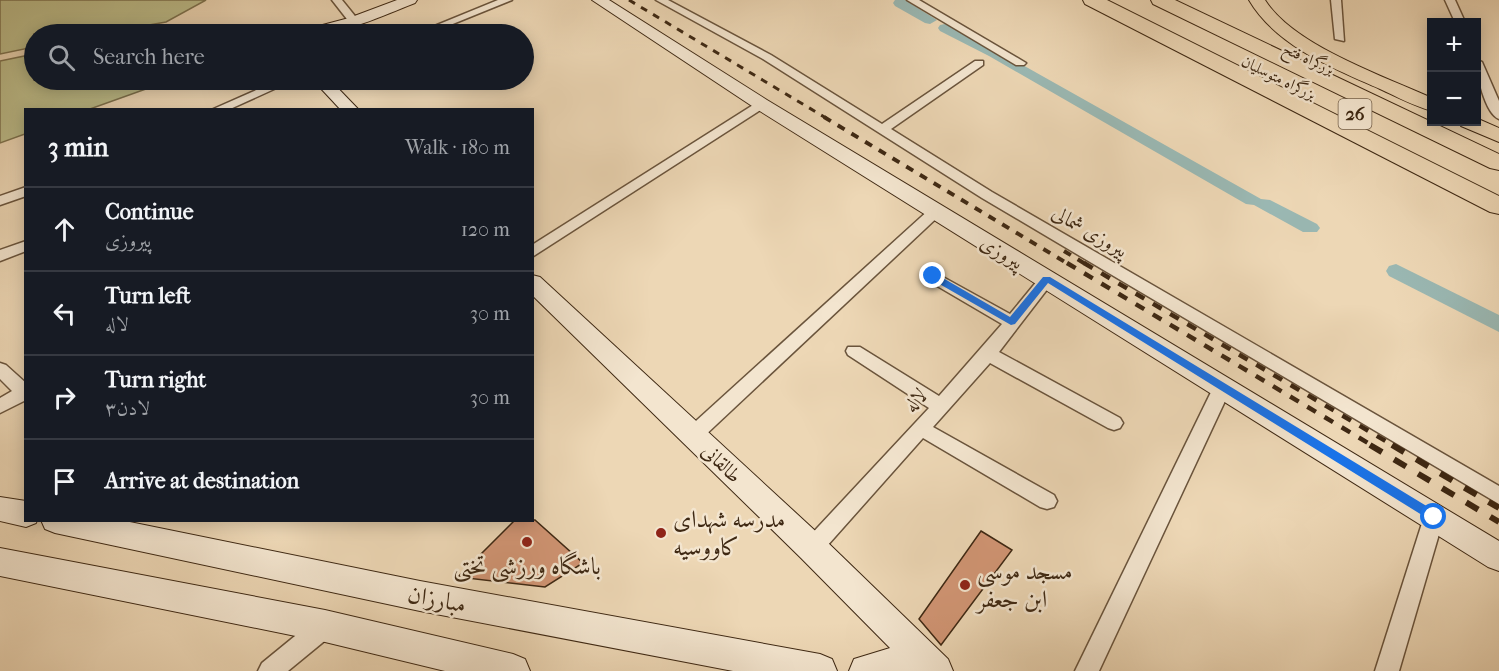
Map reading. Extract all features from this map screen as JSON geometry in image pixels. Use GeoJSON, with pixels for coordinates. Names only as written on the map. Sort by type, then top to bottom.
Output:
{"type":"FeatureCollection","features":[{"type":"Feature","properties":{"kind":"highway"},"geometry":{"type":"LineString","coordinates":[[1092,0],[1499,206]]}},
{"type":"Feature","properties":{"kind":"highway","name":"بزرگراه متوسلیان"},"geometry":{"type":"LineString","coordinates":[[1125,0],[1499,184]]}},
{"type":"Feature","properties":{"kind":"highway","name":"بزرگراه متوسلیان"},"geometry":{"type":"LineString","coordinates":[[1160,0],[1499,163]]}},
{"type":"Feature","properties":{"kind":"highway","name":"بزرگراه فتح"},"geometry":{"type":"LineString","coordinates":[[1187,0],[1427,112]]}},
{"type":"Feature","properties":{"kind":"highway"},"geometry":{"type":"LineString","coordinates":[[1456,126],[1499,145]]}},
{"type":"Feature","properties":{"kind":"main road"},"geometry":{"type":"LineString","coordinates":[[1257,0],[1266,17],[1301,42],[1427,103]]}},
{"type":"Feature","properties":{"kind":"main road"},"geometry":{"type":"LineString","coordinates":[[1477,126],[1499,136]]}},
{"type":"Feature","properties":{"kind":"street"},"geometry":{"type":"LineString","coordinates":[[337,0],[354,21]]}},
{"type":"Feature","properties":{"kind":"street"},"geometry":{"type":"LineString","coordinates":[[343,24],[410,0]]}},
{"type":"Feature","properties":{"kind":"street"},"geometry":{"type":"LineString","coordinates":[[454,24],[507,0]]}},
{"type":"Feature","properties":{"kind":"street","name":"پیروزی"},"geometry":{"type":"LineString","coordinates":[[598,0],[761,104],[1499,557]]}},
{"type":"Feature","properties":{"kind":"street","name":"پیروزی شمالی"},"geometry":{"type":"LineString","coordinates":[[662,0],[767,57],[987,195],[1499,496]]}},
{"type":"Feature","properties":{"kind":"street"},"geometry":{"type":"LineString","coordinates":[[912,0],[1020,63]]}},
{"type":"Feature","properties":{"kind":"street"},"geometry":{"type":"LineString","coordinates":[[1336,0],[1340,39]]}},
{"type":"Feature","properties":{"kind":"street"},"geometry":{"type":"LineString","coordinates":[[1450,0],[1458,18]]}},
{"type":"Feature","properties":{"kind":"street"},"geometry":{"type":"LineString","coordinates":[[882,130],[979,63]]}},
{"type":"Feature","properties":{"kind":"street"},"geometry":{"type":"LineString","coordinates":[[1480,72],[1499,115]]}},
{"type":"Feature","properties":{"kind":"street"},"geometry":{"type":"LineString","coordinates":[[222,108],[264,90]]}},
{"type":"Feature","properties":{"kind":"street"},"geometry":{"type":"LineString","coordinates":[[330,90],[347,108]]}},
{"type":"Feature","properties":{"kind":"street"},"geometry":{"type":"LineString","coordinates":[[534,251],[761,104]]}},
{"type":"Feature","properties":{"kind":"street"},"geometry":{"type":"LineString","coordinates":[[0,201],[24,192]]}},
{"type":"Feature","properties":{"kind":"street"},"geometry":{"type":"LineString","coordinates":[[693,435],[936,211]]}},
{"type":"Feature","properties":{"kind":"street"},"geometry":{"type":"LineString","coordinates":[[0,256],[24,246]]}},
{"type":"Feature","properties":{"kind":"street"},"geometry":{"type":"LineString","coordinates":[[933,276],[1011,322]]}},
{"type":"Feature","properties":{"kind":"street","name":"لاله"},"geometry":{"type":"LineString","coordinates":[[812,548],[987,354],[1047,279]]}},
{"type":"Feature","properties":{"kind":"street","name":"طالقانی"},"geometry":{"type":"LineString","coordinates":[[534,284],[812,548],[928,664]]}},
{"type":"Feature","properties":{"kind":"street"},"geometry":{"type":"LineString","coordinates":[[854,351],[940,405]]}},
{"type":"Feature","properties":{"kind":"street"},"geometry":{"type":"LineString","coordinates":[[987,354],[1114,423]]}},
{"type":"Feature","properties":{"kind":"street"},"geometry":{"type":"LineString","coordinates":[[0,369],[24,391]]}},
{"type":"Feature","properties":{"kind":"street"},"geometry":{"type":"LineString","coordinates":[[1087,671],[1223,386]]}},
{"type":"Feature","properties":{"kind":"street"},"geometry":{"type":"LineString","coordinates":[[0,406],[24,393]]}},
{"type":"Feature","properties":{"kind":"street"},"geometry":{"type":"LineString","coordinates":[[920,428],[1047,501]]}},
{"type":"Feature","properties":{"kind":"street"},"geometry":{"type":"LineString","coordinates":[[0,509],[24,514]]}},
{"type":"Feature","properties":{"kind":"street"},"geometry":{"type":"LineString","coordinates":[[1387,671],[1434,517]]}},
{"type":"Feature","properties":{"kind":"street","name":"مبارزان"},"geometry":{"type":"LineString","coordinates":[[65,522],[420,596],[820,671]]}},
{"type":"Feature","properties":{"kind":"street"},"geometry":{"type":"LineString","coordinates":[[0,562],[325,626],[513,671]]}},
{"type":"Feature","properties":{"kind":"street"},"geometry":{"type":"LineString","coordinates":[[270,671],[325,626]]}},
{"type":"Feature","properties":{"kind":"street"},"geometry":{"type":"LineString","coordinates":[[866,671],[928,664]]}},
{"type":"Feature","properties":{"kind":"green space"},"geometry":{"type":"Polygon","coordinates":[[[0,0],[206,0],[166,22],[155,24],[24,24],[24,49],[0,54],[0,0]]]}},
{"type":"Feature","properties":{"kind":"green space"},"geometry":{"type":"Polygon","coordinates":[[[24,56],[24,90],[143,90],[93,108],[24,108],[24,134],[0,143],[0,61],[24,56]]]}},
{"type":"Feature","properties":{"kind":"building","name":"باشگاه ورزشی تختی"},"geometry":{"type":"Polygon","coordinates":[[[535,520],[583,563],[545,587],[458,577],[513,522],[534,522],[535,520]]]}},
{"type":"Feature","properties":{"kind":"building","name":"مسجد موسی ابن جعفر"},"geometry":{"type":"Polygon","coordinates":[[[981,531],[1012,550],[941,645],[919,619],[981,531]]]}},
{"type":"Feature","properties":{"kind":"waterway"},"geometry":{"type":"LineString","coordinates":[[900,3],[930,20]]}},
{"type":"Feature","properties":{"kind":"waterway"},"geometry":{"type":"LineString","coordinates":[[945,28],[989,52]]}},
{"type":"Feature","properties":{"kind":"waterway"},"geometry":{"type":"LineString","coordinates":[[996,56],[1253,200]]}},
{"type":"Feature","properties":{"kind":"waterway"},"geometry":{"type":"LineString","coordinates":[[1263,204],[1310,228]]}},
{"type":"Feature","properties":{"kind":"waterway"},"geometry":{"type":"LineString","coordinates":[[1396,271],[1499,324]]}},
{"type":"Feature","properties":{"kind":"railway"},"geometry":{"type":"LineString","coordinates":[[629,0],[826,118]]}},
{"type":"Feature","properties":{"kind":"railway"},"geometry":{"type":"LineString","coordinates":[[824,117],[1070,265]]}},
{"type":"Feature","properties":{"kind":"railway"},"geometry":{"type":"LineString","coordinates":[[1064,251],[1087,265]]}},
{"type":"Feature","properties":{"kind":"railway"},"geometry":{"type":"LineString","coordinates":[[1067,263],[1373,446]]}},
{"type":"Feature","properties":{"kind":"railway"},"geometry":{"type":"LineString","coordinates":[[1084,263],[1394,446]]}},
{"type":"Feature","properties":{"kind":"railway"},"geometry":{"type":"LineString","coordinates":[[1370,445],[1499,522]]}},
{"type":"Feature","properties":{"kind":"railway"},"geometry":{"type":"LineString","coordinates":[[1392,445],[1499,508]]}},
{"type":"Feature","properties":{"kind":"place","name":"مدرسه شهدای کاووسیه"},"geometry":{"type":"Point","coordinates":[661,533]}},
{"type":"Feature","properties":{"kind":"place","name":"باشگاه ورزشی تختی"},"geometry":{"type":"Point","coordinates":[527,542]}},
{"type":"Feature","properties":{"kind":"place","name":"مسجد موسی ابن جعفر"},"geometry":{"type":"Point","coordinates":[965,585]}},
{"type":"Feature","properties":{"kind":"route"},"geometry":{"type":"LineString","coordinates":[[933,276],[1011,322],[1047,279],[1434,517]]}}]}
